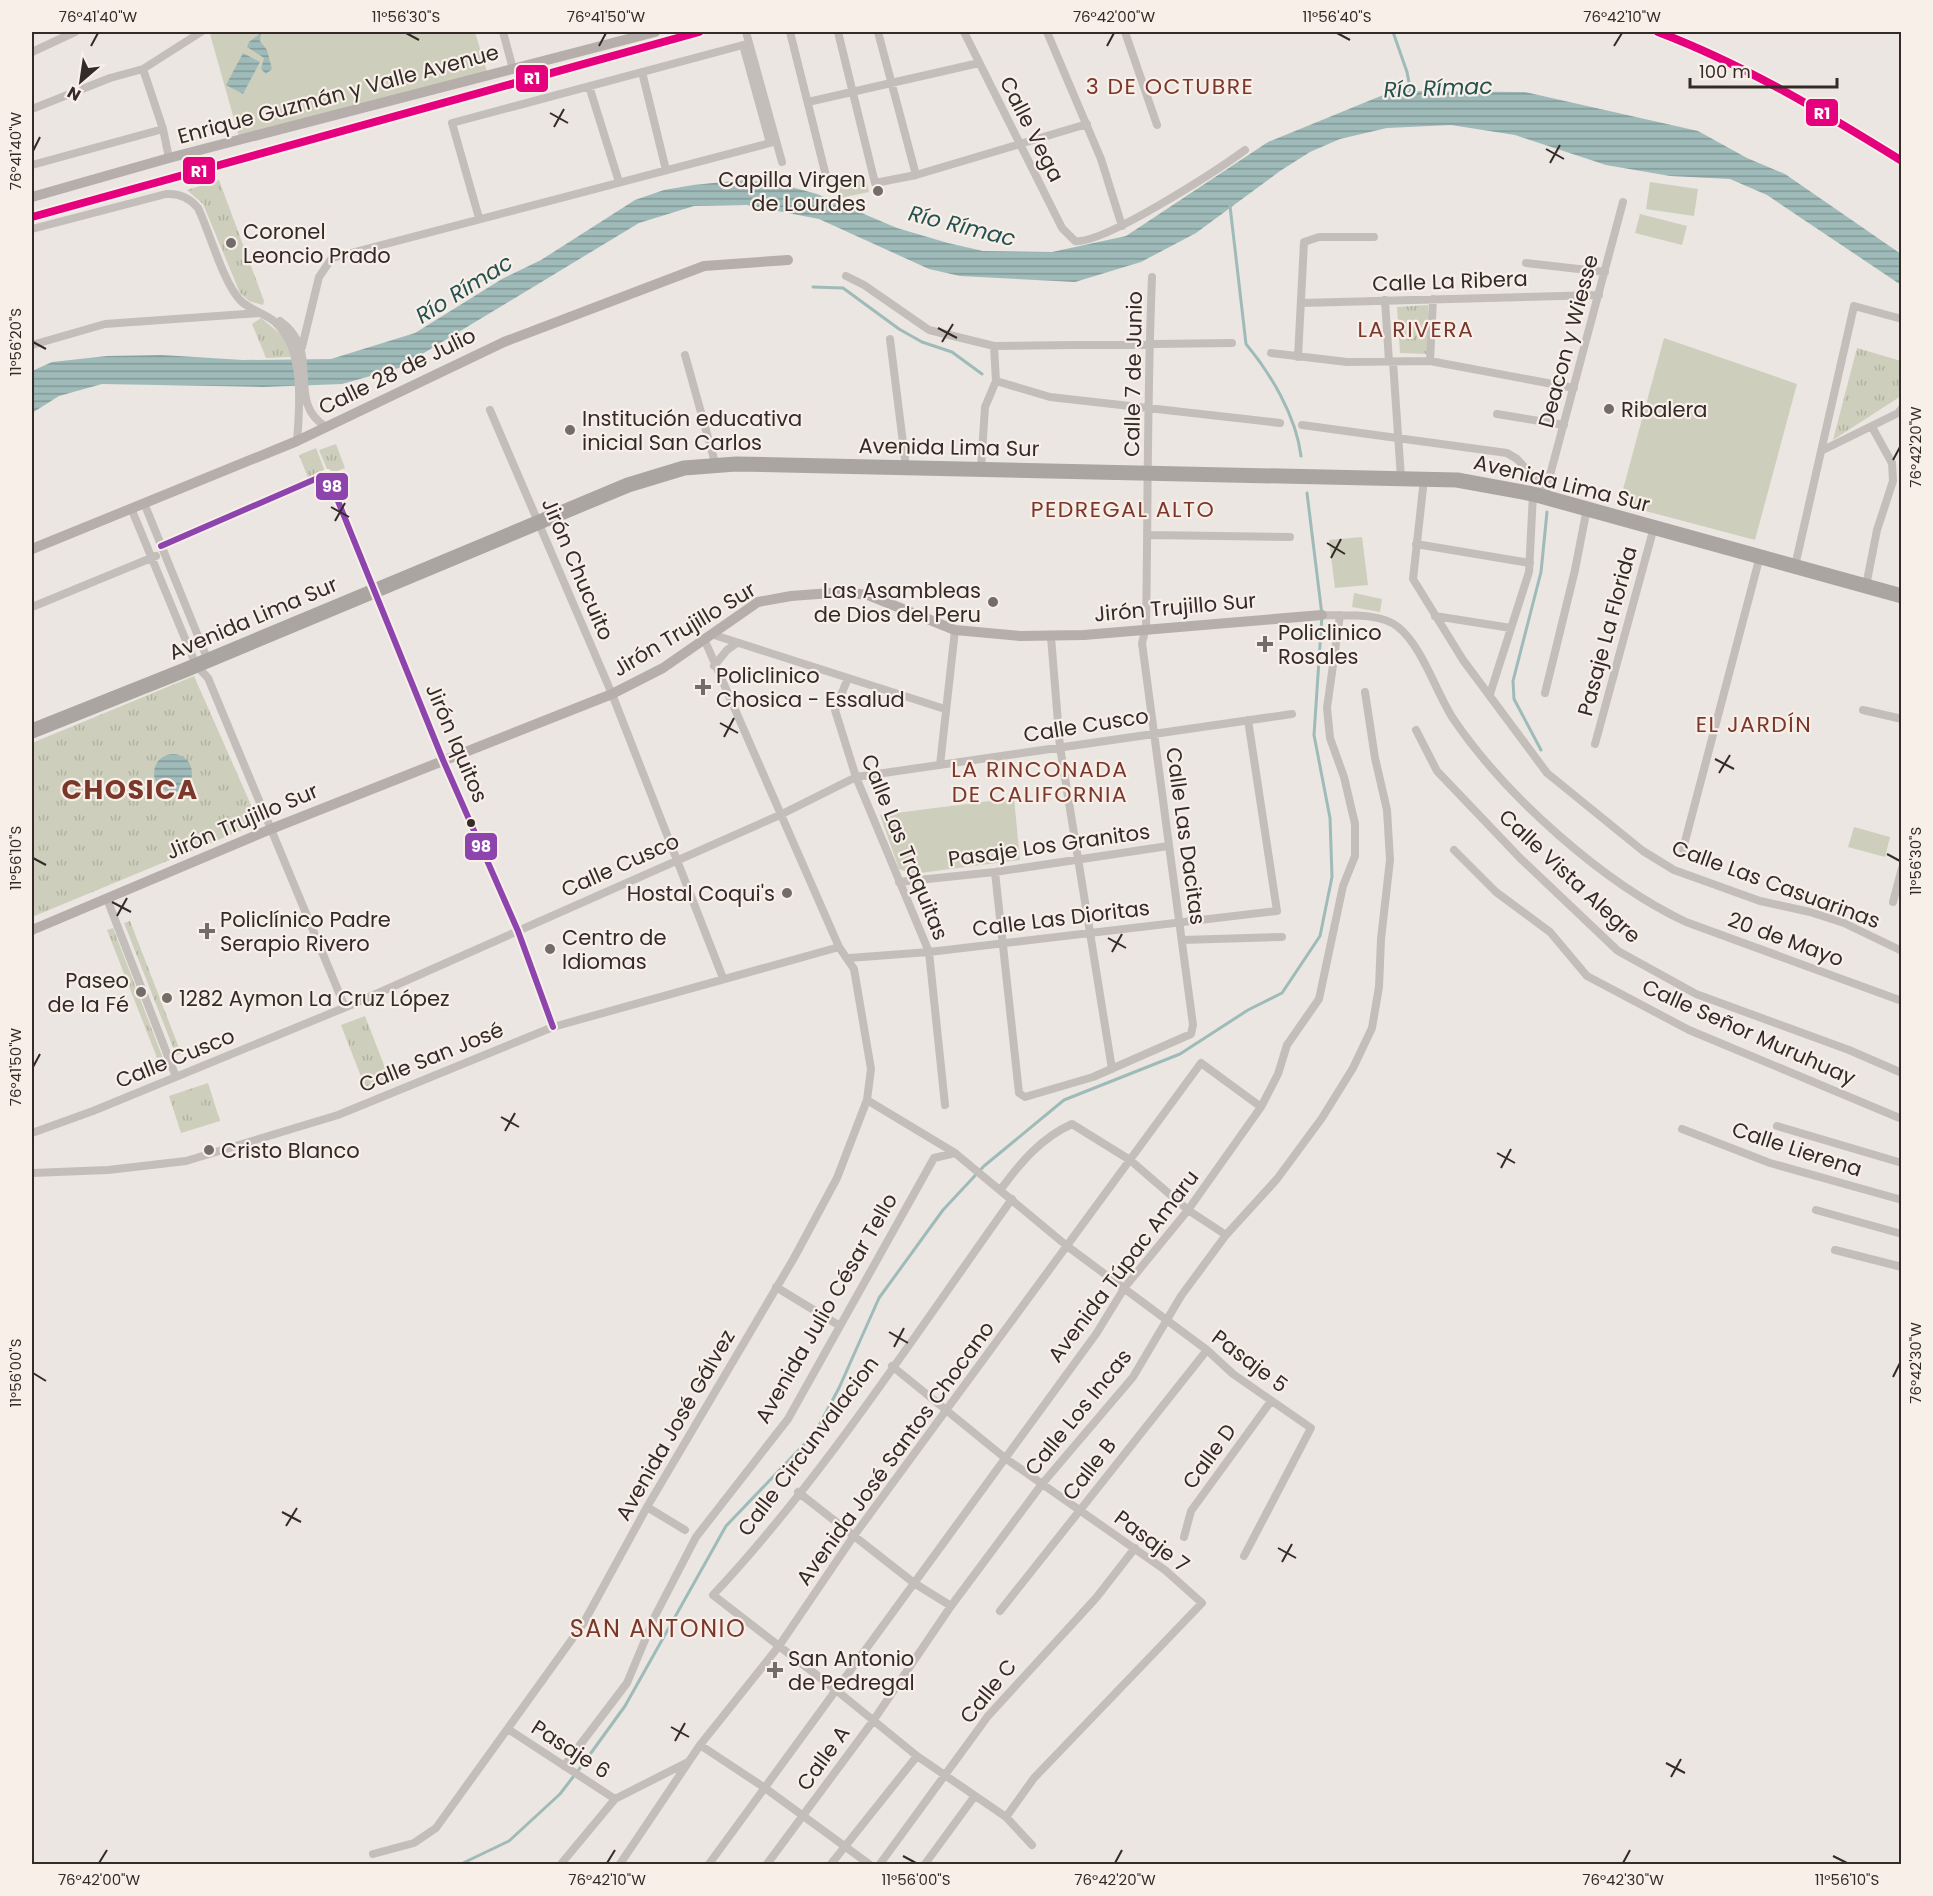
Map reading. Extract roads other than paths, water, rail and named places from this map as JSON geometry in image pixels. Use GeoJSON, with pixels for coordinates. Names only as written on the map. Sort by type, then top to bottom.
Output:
{"type":"FeatureCollection","features":[{"type":"Feature","properties":{"kind":"highway","name":"Avenida Lima Sur"},"geometry":{"type":"LineString","coordinates":[[32,730],[639,482],[684,468],[716,465],[981,468],[1401,478],[1475,482],[1540,492],[1587,508],[1902,596]]}},
{"type":"Feature","properties":{"kind":"street"},"geometry":{"type":"LineString","coordinates":[[32,52],[75,32]]}},
{"type":"Feature","properties":{"kind":"street"},"geometry":{"type":"LineString","coordinates":[[32,109],[110,78],[142,69],[201,32]]}},
{"type":"Feature","properties":{"kind":"street"},"geometry":{"type":"LineString","coordinates":[[503,32],[513,69]]}},
{"type":"Feature","properties":{"kind":"street","name":"Enrique Guzmán y Valle Avenue"},"geometry":{"type":"LineString","coordinates":[[32,197],[169,158],[655,32]]}},
{"type":"Feature","properties":{"kind":"street"},"geometry":{"type":"LineString","coordinates":[[746,32],[782,162]]}},
{"type":"Feature","properties":{"kind":"street"},"geometry":{"type":"LineString","coordinates":[[790,32],[827,180]]}},
{"type":"Feature","properties":{"kind":"street"},"geometry":{"type":"LineString","coordinates":[[838,32],[875,183],[916,175],[1087,124]]}},
{"type":"Feature","properties":{"kind":"street"},"geometry":{"type":"LineString","coordinates":[[878,32],[916,175]]}},
{"type":"Feature","properties":{"kind":"street","name":"Calle Vega"},"geometry":{"type":"LineString","coordinates":[[964,32],[1065,234],[1072,240],[1086,241],[1122,226]]}},
{"type":"Feature","properties":{"kind":"street"},"geometry":{"type":"LineString","coordinates":[[1047,32],[1101,159],[1122,226],[1186,186],[1213,173],[1245,150]]}},
{"type":"Feature","properties":{"kind":"street"},"geometry":{"type":"LineString","coordinates":[[1125,32],[1157,125]]}},
{"type":"Feature","properties":{"kind":"street"},"geometry":{"type":"LineString","coordinates":[[297,441],[301,389],[300,353],[319,277],[332,258],[770,143],[743,45],[452,123],[479,218]]}},
{"type":"Feature","properties":{"kind":"street"},"geometry":{"type":"LineString","coordinates":[[808,102],[979,63]]}},
{"type":"Feature","properties":{"kind":"street"},"geometry":{"type":"LineString","coordinates":[[142,69],[163,129],[169,158]]}},
{"type":"Feature","properties":{"kind":"street"},"geometry":{"type":"LineString","coordinates":[[642,72],[666,170]]}},
{"type":"Feature","properties":{"kind":"street"},"geometry":{"type":"LineString","coordinates":[[590,86],[618,182]]}},
{"type":"Feature","properties":{"kind":"street"},"geometry":{"type":"LineString","coordinates":[[32,165],[163,129]]}},
{"type":"Feature","properties":{"kind":"street"},"geometry":{"type":"LineString","coordinates":[[32,229],[166,194],[184,196],[198,208],[228,282],[239,299],[262,313],[285,334],[300,353]]}},
{"type":"Feature","properties":{"kind":"street","name":"Deacon y Wiesse"},"geometry":{"type":"LineString","coordinates":[[1540,492],[1564,425],[1623,202]]}},
{"type":"Feature","properties":{"kind":"street"},"geometry":{"type":"LineString","coordinates":[[1298,357],[1304,242],[1319,237],[1374,237]]}},
{"type":"Feature","properties":{"kind":"street","name":"Calle 28 de Julio"},"geometry":{"type":"LineString","coordinates":[[32,549],[297,441],[504,342],[704,266],[788,260]]}},
{"type":"Feature","properties":{"kind":"street"},"geometry":{"type":"LineString","coordinates":[[1526,263],[1605,272]]}},
{"type":"Feature","properties":{"kind":"street"},"geometry":{"type":"LineString","coordinates":[[846,276],[864,285],[929,330],[994,346],[1232,344]]}},
{"type":"Feature","properties":{"kind":"street","name":"Calle 7 de Junio"},"geometry":{"type":"LineString","coordinates":[[1149,473],[1147,408],[1152,277]]}},
{"type":"Feature","properties":{"kind":"street","name":"Calle La Ribera"},"geometry":{"type":"LineString","coordinates":[[1301,303],[1599,295]]}},
{"type":"Feature","properties":{"kind":"street"},"geometry":{"type":"LineString","coordinates":[[1430,361],[1433,299]]}},
{"type":"Feature","properties":{"kind":"street"},"geometry":{"type":"LineString","coordinates":[[1385,300],[1401,478]]}},
{"type":"Feature","properties":{"kind":"street"},"geometry":{"type":"LineString","coordinates":[[1795,566],[1854,306],[1902,319]]}},
{"type":"Feature","properties":{"kind":"street"},"geometry":{"type":"LineString","coordinates":[[32,345],[105,324],[262,313]]}},
{"type":"Feature","properties":{"kind":"street"},"geometry":{"type":"LineString","coordinates":[[890,339],[906,467]]}},
{"type":"Feature","properties":{"kind":"street"},"geometry":{"type":"LineString","coordinates":[[981,468],[985,407],[996,381],[994,346]]}},
{"type":"Feature","properties":{"kind":"street"},"geometry":{"type":"LineString","coordinates":[[1271,353],[1347,363],[1430,361],[1574,388]]}},
{"type":"Feature","properties":{"kind":"street"},"geometry":{"type":"LineString","coordinates":[[685,355],[716,465]]}},
{"type":"Feature","properties":{"kind":"street"},"geometry":{"type":"LineString","coordinates":[[996,381],[1050,397],[1280,423]]}},
{"type":"Feature","properties":{"kind":"street"},"geometry":{"type":"LineString","coordinates":[[301,389],[309,411],[326,427]]}},
{"type":"Feature","properties":{"kind":"street"},"geometry":{"type":"LineString","coordinates":[[1823,450],[1872,427],[1898,413],[1902,408]]}},
{"type":"Feature","properties":{"kind":"street","name":"Jirón Chucuito"},"geometry":{"type":"LineString","coordinates":[[490,410],[612,694],[723,978]]}},
{"type":"Feature","properties":{"kind":"street"},"geometry":{"type":"LineString","coordinates":[[1497,414],[1564,425]]}},
{"type":"Feature","properties":{"kind":"street"},"geometry":{"type":"LineString","coordinates":[[1302,425],[1507,453],[1517,459],[1540,492],[1530,563],[1490,694]]}},
{"type":"Feature","properties":{"kind":"street"},"geometry":{"type":"LineString","coordinates":[[1866,586],[1877,530],[1893,481],[1892,463],[1872,427]]}},
{"type":"Feature","properties":{"kind":"street","name":"Calle Las Dacitas"},"geometry":{"type":"LineString","coordinates":[[1112,1069],[1191,1034],[1193,1025],[1142,644],[1146,628],[1149,473]]}},
{"type":"Feature","properties":{"kind":"street","name":"Jirón Iquitos"},"geometry":{"type":"LineString","coordinates":[[163,549],[327,474],[443,760],[519,931],[553,1027]]}},
{"type":"Feature","properties":{"kind":"street","name":"Calle Las Casuarinas"},"geometry":{"type":"LineString","coordinates":[[1424,479],[1413,579],[1463,660],[1547,772],[1658,861],[1674,870],[1760,901],[1810,912],[1844,923],[1902,951]]}},
{"type":"Feature","properties":{"kind":"street"},"geometry":{"type":"LineString","coordinates":[[144,503],[163,549],[208,678],[345,1007]]}},
{"type":"Feature","properties":{"kind":"street"},"geometry":{"type":"LineString","coordinates":[[131,508],[152,558],[203,662],[208,678]]}},
{"type":"Feature","properties":{"kind":"street"},"geometry":{"type":"LineString","coordinates":[[1545,693],[1573,580],[1587,508]]}},
{"type":"Feature","properties":{"kind":"street","name":"Pasaje La Florida"},"geometry":{"type":"LineString","coordinates":[[1595,744],[1654,527]]}},
{"type":"Feature","properties":{"kind":"street"},"geometry":{"type":"LineString","coordinates":[[1148,535],[1290,537]]}},
{"type":"Feature","properties":{"kind":"street"},"geometry":{"type":"LineString","coordinates":[[1416,544],[1530,563]]}},
{"type":"Feature","properties":{"kind":"street"},"geometry":{"type":"LineString","coordinates":[[32,607],[152,558],[163,549]]}},
{"type":"Feature","properties":{"kind":"street"},"geometry":{"type":"LineString","coordinates":[[1683,849],[1760,556]]}},
{"type":"Feature","properties":{"kind":"street","name":"Jirón Trujillo Sur"},"geometry":{"type":"LineString","coordinates":[[32,930],[271,829],[612,694],[663,668],[758,602],[791,596],[844,592],[877,598],[955,630],[1051,637],[1322,615]]}},
{"type":"Feature","properties":{"kind":"street","name":"20 de Mayo"},"geometry":{"type":"LineString","coordinates":[[1322,615],[1385,620],[1397,626],[1408,638],[1454,720],[1518,796],[1610,876],[1659,909],[1686,922],[1902,1001]]}},
{"type":"Feature","properties":{"kind":"street","name":"Avenida Túpac Amaru"},"geometry":{"type":"LineString","coordinates":[[709,1864],[1095,1334],[1125,1287],[1188,1210],[1262,1107],[1278,1074],[1287,1045],[1319,999],[1343,886],[1355,856],[1355,824],[1344,777],[1330,738],[1327,708],[1340,615]]}},
{"type":"Feature","properties":{"kind":"street"},"geometry":{"type":"LineString","coordinates":[[1436,616],[1511,628]]}},
{"type":"Feature","properties":{"kind":"street"},"geometry":{"type":"LineString","coordinates":[[940,765],[955,630]]}},
{"type":"Feature","properties":{"kind":"street"},"geometry":{"type":"LineString","coordinates":[[995,872],[1019,1093],[1024,1097],[1093,1077],[1112,1069],[1060,747],[1051,637]]}},
{"type":"Feature","properties":{"kind":"street"},"geometry":{"type":"LineString","coordinates":[[709,638],[737,643],[945,709]]}},
{"type":"Feature","properties":{"kind":"street","name":"Avenida José Gálvez"},"geometry":{"type":"LineString","coordinates":[[373,1854],[414,1843],[436,1828],[583,1624],[647,1507],[837,1178],[867,1100],[871,1069],[854,969],[849,958],[839,947],[714,666],[709,638]]}},
{"type":"Feature","properties":{"kind":"street"},"geometry":{"type":"LineString","coordinates":[[714,666],[726,650],[737,643]]}},
{"type":"Feature","properties":{"kind":"street","name":"Calle Las Traquitas"},"geometry":{"type":"LineString","coordinates":[[848,678],[835,710],[855,777],[929,952],[945,1105]]}},
{"type":"Feature","properties":{"kind":"street","name":"Calle Los Incas"},"geometry":{"type":"LineString","coordinates":[[873,1721],[951,1606],[1042,1484],[1133,1377],[1181,1296],[1226,1235],[1277,1179],[1322,1118],[1353,1068],[1372,1028],[1379,987],[1381,939],[1390,860],[1387,810],[1375,758],[1365,692]]}},
{"type":"Feature","properties":{"kind":"street"},"geometry":{"type":"LineString","coordinates":[[1863,710],[1902,719]]}},
{"type":"Feature","properties":{"kind":"street","name":"Calle Cusco"},"geometry":{"type":"LineString","coordinates":[[32,1133],[177,1077],[345,1007],[780,815],[855,777],[1154,732],[1292,714]]}},
{"type":"Feature","properties":{"kind":"street","name":"Calle Las Dioritas"},"geometry":{"type":"LineString","coordinates":[[849,958],[929,952],[1277,911],[1248,720]]}},
{"type":"Feature","properties":{"kind":"street","name":"Calle Vista Alegre"},"geometry":{"type":"LineString","coordinates":[[1416,730],[1437,771],[1520,858],[1618,951],[1696,994],[1849,1050],[1902,1073]]}},
{"type":"Feature","properties":{"kind":"street","name":"Pasaje Los Granitos"},"geometry":{"type":"LineString","coordinates":[[899,882],[995,872],[1168,846]]}},
{"type":"Feature","properties":{"kind":"street","name":"Calle Señor Muruhuay"},"geometry":{"type":"LineString","coordinates":[[1454,850],[1496,892],[1550,932],[1587,976],[1689,1030],[1902,1119]]}},
{"type":"Feature","properties":{"kind":"street"},"geometry":{"type":"LineString","coordinates":[[1893,903],[1902,868]]}},
{"type":"Feature","properties":{"kind":"street"},"geometry":{"type":"LineString","coordinates":[[107,899],[177,1077]]}},
{"type":"Feature","properties":{"kind":"street"},"geometry":{"type":"LineString","coordinates":[[1182,940],[1282,937]]}},
{"type":"Feature","properties":{"kind":"street","name":"Calle San José"},"geometry":{"type":"LineString","coordinates":[[32,1173],[154,1166],[186,1161],[338,1115],[553,1027],[839,947]]}},
{"type":"Feature","properties":{"kind":"street","name":"Avenida José Santos Chocano"},"geometry":{"type":"LineString","coordinates":[[621,1864],[700,1745],[779,1647],[854,1537],[1201,1063],[1262,1107]]}},
{"type":"Feature","properties":{"kind":"street","name":"Pasaje 5"},"geometry":{"type":"LineString","coordinates":[[867,1100],[955,1154],[1067,1246],[1207,1350],[1233,1374],[1311,1428],[1244,1556]]}},
{"type":"Feature","properties":{"kind":"street"},"geometry":{"type":"LineString","coordinates":[[1000,1189],[1052,1133],[1072,1124],[1130,1160],[1188,1210],[1226,1235]]}},
{"type":"Feature","properties":{"kind":"street"},"geometry":{"type":"LineString","coordinates":[[1777,1126],[1902,1163]]}},
{"type":"Feature","properties":{"kind":"street","name":"Calle Lierena"},"geometry":{"type":"LineString","coordinates":[[1682,1129],[1770,1163],[1902,1200]]}},
{"type":"Feature","properties":{"kind":"street","name":"Avenida Julio César Tello"},"geometry":{"type":"LineString","coordinates":[[564,1767],[627,1683],[655,1616],[696,1537],[788,1419],[934,1158],[955,1154]]}},
{"type":"Feature","properties":{"kind":"street","name":"Calle Circunvalacion"},"geometry":{"type":"LineString","coordinates":[[779,1647],[713,1595],[737,1569],[798,1492],[1012,1199]]}},
{"type":"Feature","properties":{"kind":"street"},"geometry":{"type":"LineString","coordinates":[[1816,1210],[1902,1234]]}},
{"type":"Feature","properties":{"kind":"street"},"geometry":{"type":"LineString","coordinates":[[1835,1250],[1902,1267]]}},
{"type":"Feature","properties":{"kind":"street"},"geometry":{"type":"LineString","coordinates":[[776,1287],[840,1326]]}},
{"type":"Feature","properties":{"kind":"street","name":"Calle B"},"geometry":{"type":"LineString","coordinates":[[1000,1611],[1207,1350]]}},
{"type":"Feature","properties":{"kind":"street","name":"Pasaje 7"},"geometry":{"type":"LineString","coordinates":[[892,1366],[1005,1458],[1165,1570],[1202,1603],[1034,1778],[1006,1816]]}},
{"type":"Feature","properties":{"kind":"street","name":"Calle D"},"geometry":{"type":"LineString","coordinates":[[1184,1537],[1191,1512],[1271,1401]]}},
{"type":"Feature","properties":{"kind":"street"},"geometry":{"type":"LineString","coordinates":[[798,1492],[914,1583],[951,1606]]}},
{"type":"Feature","properties":{"kind":"street"},"geometry":{"type":"LineString","coordinates":[[647,1507],[685,1530]]}},
{"type":"Feature","properties":{"kind":"street","name":"Calle C"},"geometry":{"type":"LineString","coordinates":[[880,1864],[947,1776],[988,1716],[1096,1598],[1135,1548]]}},
{"type":"Feature","properties":{"kind":"street"},"geometry":{"type":"LineString","coordinates":[[779,1647],[917,1756],[974,1797],[1006,1816],[1032,1845]]}},
{"type":"Feature","properties":{"kind":"street","name":"Calle A"},"geometry":{"type":"LineString","coordinates":[[767,1864],[873,1721]]}},
{"type":"Feature","properties":{"kind":"street","name":"Pasaje 6"},"geometry":{"type":"LineString","coordinates":[[508,1729],[615,1799]]}},
{"type":"Feature","properties":{"kind":"street"},"geometry":{"type":"LineString","coordinates":[[700,1745],[765,1788],[869,1864]]}},
{"type":"Feature","properties":{"kind":"street"},"geometry":{"type":"LineString","coordinates":[[831,1864],[917,1756]]}},
{"type":"Feature","properties":{"kind":"street"},"geometry":{"type":"LineString","coordinates":[[561,1864],[615,1799],[689,1762]]}},
{"type":"Feature","properties":{"kind":"street"},"geometry":{"type":"LineString","coordinates":[[925,1864],[974,1797]]}},
{"type":"Feature","properties":{"kind":"water"},"geometry":{"type":"Polygon","coordinates":[[[261,33],[260,41],[267,50],[272,69],[266,74],[261,69],[264,58],[247,47],[249,42],[261,33]]]}},
{"type":"Feature","properties":{"kind":"water"},"geometry":{"type":"Polygon","coordinates":[[[243,53],[260,62],[243,94],[226,85],[243,53]]]}},
{"type":"Feature","properties":{"kind":"water"},"geometry":{"type":"Polygon","coordinates":[[[1393,91],[1525,92],[1698,131],[1747,158],[1785,174],[1901,254],[1901,285],[1767,195],[1730,179],[1670,176],[1606,165],[1515,135],[1451,125],[1387,128],[1340,139],[1310,152],[1280,171],[1196,233],[1141,262],[1075,282],[960,276],[929,269],[819,219],[747,205],[694,206],[639,223],[399,368],[342,384],[263,387],[102,384],[59,396],[32,413],[32,371],[52,362],[107,356],[162,355],[243,360],[331,359],[415,333],[502,279],[541,260],[635,200],[664,190],[693,185],[744,180],[776,183],[817,194],[897,228],[983,251],[1052,252],[1126,236],[1268,142],[1393,91]]]}},
{"type":"Feature","properties":{"kind":"water"},"geometry":{"type":"Polygon","coordinates":[[[173,754],[180,755],[186,760],[191,766],[191,780],[186,786],[180,791],[173,792],[166,791],[160,786],[155,780],[154,773],[155,766],[160,760],[166,755],[173,754]]]}},
{"type":"Feature","properties":{"kind":"waterway","name":"Río Rímac"},"geometry":{"type":"LineString","coordinates":[[1393,32],[1407,72],[1411,93]]}},
{"type":"Feature","properties":{"kind":"waterway"},"geometry":{"type":"LineString","coordinates":[[1230,206],[1246,344],[1281,396],[1294,426],[1301,456]]}},
{"type":"Feature","properties":{"kind":"waterway"},"geometry":{"type":"LineString","coordinates":[[813,287],[843,288],[899,329],[922,342],[952,352],[982,374]]}},
{"type":"Feature","properties":{"kind":"waterway"},"geometry":{"type":"LineString","coordinates":[[461,1864],[509,1841],[560,1794],[583,1764],[625,1706],[726,1526],[815,1433],[839,1388],[879,1298],[943,1210],[984,1166],[1064,1100],[1180,1054],[1248,1010],[1282,993],[1320,936],[1332,877],[1330,818],[1314,735],[1322,615],[1307,493]]}},
{"type":"Feature","properties":{"kind":"waterway"},"geometry":{"type":"LineString","coordinates":[[1541,750],[1514,699],[1513,681],[1541,572],[1547,512]]}},
{"type":"Feature","properties":{"kind":"place","name":"Capilla Virgen de Lourdes"},"geometry":{"type":"Point","coordinates":[878,191]}},
{"type":"Feature","properties":{"kind":"place","name":"Coronel Leoncio Prado"},"geometry":{"type":"Point","coordinates":[231,243]}},
{"type":"Feature","properties":{"kind":"place","name":"Ribalera"},"geometry":{"type":"Point","coordinates":[1609,409]}},
{"type":"Feature","properties":{"kind":"place","name":"Institución educativa inicial San Carlos"},"geometry":{"type":"Point","coordinates":[570,430]}},
{"type":"Feature","properties":{"kind":"place","name":"Las Asambleas de Dios del Peru"},"geometry":{"type":"Point","coordinates":[993,602]}},
{"type":"Feature","properties":{"kind":"place","name":"Policlinico Rosales"},"geometry":{"type":"Point","coordinates":[1265,644]}},
{"type":"Feature","properties":{"kind":"place","name":"Policlinico Chosica - Essalud"},"geometry":{"type":"Point","coordinates":[703,687]}},
{"type":"Feature","properties":{"kind":"place","name":"Hostal Coqui's"},"geometry":{"type":"Point","coordinates":[787,893]}},
{"type":"Feature","properties":{"kind":"place","name":"Policlínico Padre Serapio Rivero"},"geometry":{"type":"Point","coordinates":[207,931]}},
{"type":"Feature","properties":{"kind":"place","name":"Centro de Idiomas"},"geometry":{"type":"Point","coordinates":[550,949]}},
{"type":"Feature","properties":{"kind":"place","name":"Paseo de la Fé"},"geometry":{"type":"Point","coordinates":[141,992]}},
{"type":"Feature","properties":{"kind":"place","name":"1282 Aymon La Cruz López"},"geometry":{"type":"Point","coordinates":[167,998]}},
{"type":"Feature","properties":{"kind":"place","name":"Cristo Blanco"},"geometry":{"type":"Point","coordinates":[209,1150]}},
{"type":"Feature","properties":{"kind":"place","name":"San Antonio de Pedregal"},"geometry":{"type":"Point","coordinates":[775,1670]}},
{"type":"Feature","properties":{"kind":"district","name":"3 DE OCTUBRE"},"geometry":{"type":"Point","coordinates":[1170,86]}},
{"type":"Feature","properties":{"kind":"district","name":"LA RIVERA"},"geometry":{"type":"Point","coordinates":[1416,329]}},
{"type":"Feature","properties":{"kind":"district","name":"PEDREGAL ALTO"},"geometry":{"type":"Point","coordinates":[1123,509]}},
{"type":"Feature","properties":{"kind":"district","name":"EL JARDÍN"},"geometry":{"type":"Point","coordinates":[1754,724]}},
{"type":"Feature","properties":{"kind":"district","name":"LA RINCONADA DE CALIFORNIA"},"geometry":{"type":"Point","coordinates":[1040,782]}},
{"type":"Feature","properties":{"kind":"district","name":"CHOSICA"},"geometry":{"type":"Point","coordinates":[130,789]}},
{"type":"Feature","properties":{"kind":"district","name":"SAN ANTONIO"},"geometry":{"type":"Point","coordinates":[658,1628]}}]}
